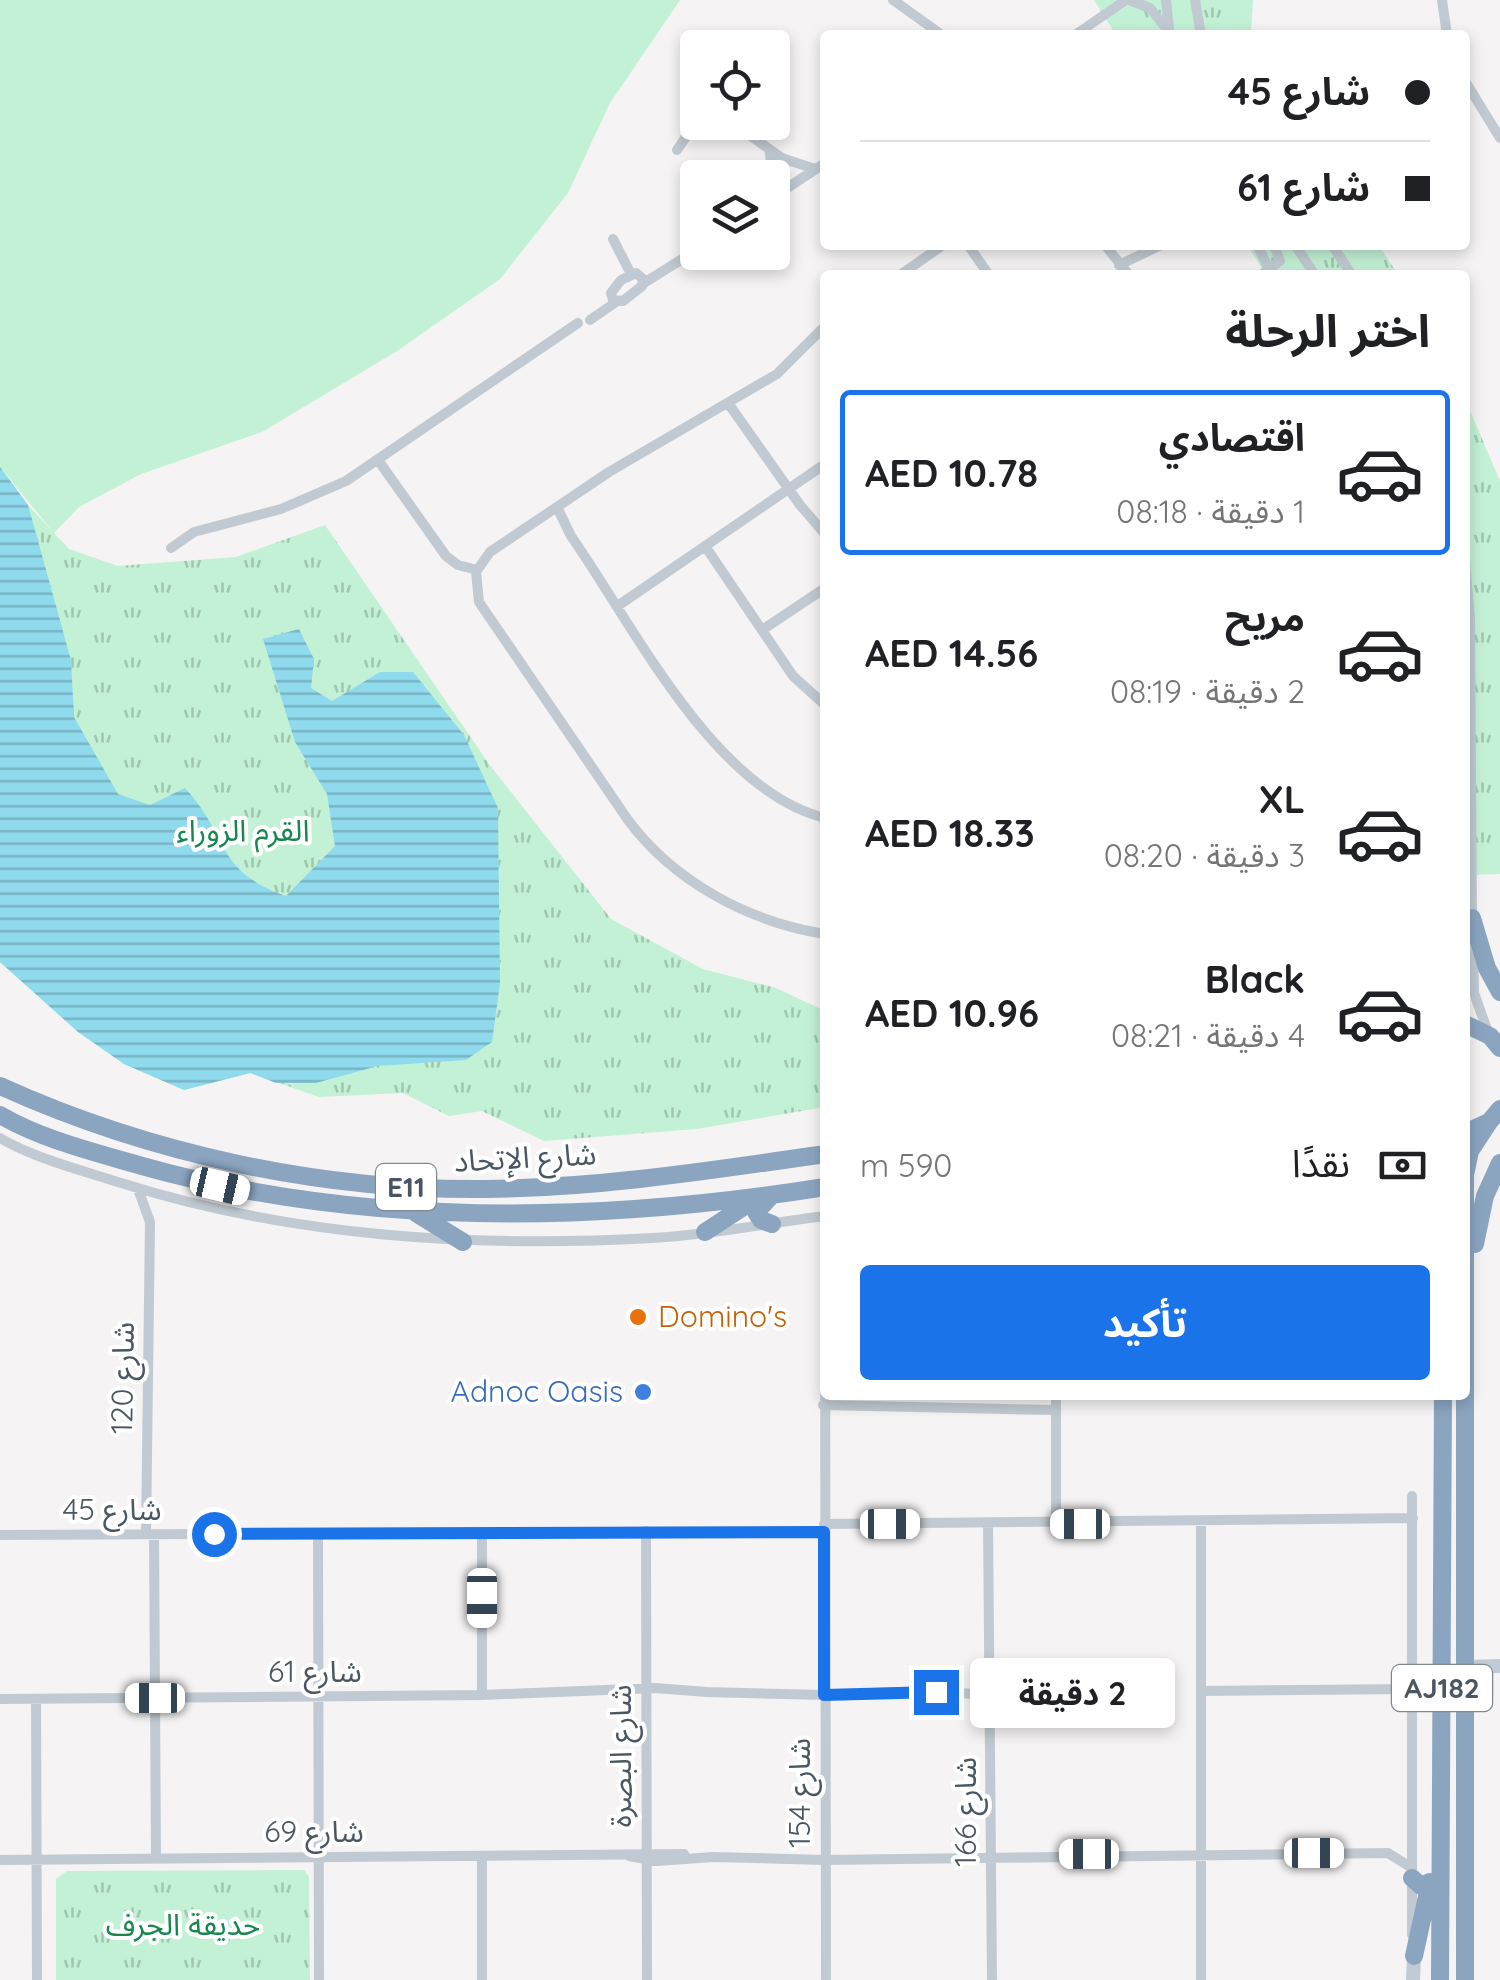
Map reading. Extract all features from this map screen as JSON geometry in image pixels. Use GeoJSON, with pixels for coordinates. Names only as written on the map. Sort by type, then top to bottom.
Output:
{"type":"FeatureCollection","features":[{"type":"Feature","properties":{"kind":"highway"},"geometry":{"type":"LineString","coordinates":[[1470,920],[1500,992]]}},
{"type":"Feature","properties":{"kind":"highway"},"geometry":{"type":"LineString","coordinates":[[1470,1027],[1496,1041]]}},
{"type":"Feature","properties":{"kind":"highway","name":"شارع الإتحاد"},"geometry":{"type":"LineString","coordinates":[[0,1086],[102,1126],[199,1154],[316,1177],[409,1188],[488,1190],[699,1174],[820,1155]]}},
{"type":"Feature","properties":{"kind":"highway","name":"شارع الإتحاد"},"geometry":{"type":"LineString","coordinates":[[0,1115],[56,1140],[192,1180],[247,1192],[406,1210],[564,1213],[820,1188]]}},
{"type":"Feature","properties":{"kind":"highway"},"geometry":{"type":"LineString","coordinates":[[1470,1129],[1494,1116]]}},
{"type":"Feature","properties":{"kind":"highway","name":"AJ182"},"geometry":{"type":"LineString","coordinates":[[1470,1156],[1494,1116]]}},
{"type":"Feature","properties":{"kind":"highway"},"geometry":{"type":"LineString","coordinates":[[1470,1278],[1480,1213],[1500,1163]]}},
{"type":"Feature","properties":{"kind":"highway"},"geometry":{"type":"LineString","coordinates":[[766,1196],[756,1212],[761,1220],[772,1224]]}},
{"type":"Feature","properties":{"kind":"highway"},"geometry":{"type":"LineString","coordinates":[[705,1232],[766,1196]]}},
{"type":"Feature","properties":{"kind":"highway"},"geometry":{"type":"LineString","coordinates":[[406,1210],[463,1242]]}},
{"type":"Feature","properties":{"kind":"highway","name":"AJ182"},"geometry":{"type":"LineString","coordinates":[[1440,1980],[1443,1400]]}},
{"type":"Feature","properties":{"kind":"highway","name":"AJ182"},"geometry":{"type":"LineString","coordinates":[[1464,1980],[1467,1400]]}},
{"type":"Feature","properties":{"kind":"highway"},"geometry":{"type":"LineString","coordinates":[[1414,1956],[1426,1915],[1418,1876],[1430,1796],[1441,1783]]}},
{"type":"Feature","properties":{"kind":"street"},"geometry":{"type":"LineString","coordinates":[[893,0],[924,30]]}},
{"type":"Feature","properties":{"kind":"street"},"geometry":{"type":"LineString","coordinates":[[1082,30],[1127,0],[1150,8],[1168,30]]}},
{"type":"Feature","properties":{"kind":"street"},"geometry":{"type":"LineString","coordinates":[[1166,0],[1170,30]]}},
{"type":"Feature","properties":{"kind":"street"},"geometry":{"type":"LineString","coordinates":[[1195,0],[1200,30]]}},
{"type":"Feature","properties":{"kind":"street"},"geometry":{"type":"LineString","coordinates":[[1442,0],[1446,30]]}},
{"type":"Feature","properties":{"kind":"street"},"geometry":{"type":"LineString","coordinates":[[1470,89],[1500,138]]}},
{"type":"Feature","properties":{"kind":"street"},"geometry":{"type":"LineString","coordinates":[[677,150],[684,140]]}},
{"type":"Feature","properties":{"kind":"street"},"geometry":{"type":"LineString","coordinates":[[756,140],[790,162],[820,166]]}},
{"type":"Feature","properties":{"kind":"street"},"geometry":{"type":"LineString","coordinates":[[769,148],[770,160]]}},
{"type":"Feature","properties":{"kind":"street"},"geometry":{"type":"LineString","coordinates":[[790,186],[820,166]]}},
{"type":"Feature","properties":{"kind":"street"},"geometry":{"type":"LineString","coordinates":[[613,239],[631,274]]}},
{"type":"Feature","properties":{"kind":"street"},"geometry":{"type":"LineString","coordinates":[[907,270],[936,250]]}},
{"type":"Feature","properties":{"kind":"street"},"geometry":{"type":"LineString","coordinates":[[1109,250],[1125,270]]}},
{"type":"Feature","properties":{"kind":"street"},"geometry":{"type":"LineString","coordinates":[[1120,265],[1151,250]]}},
{"type":"Feature","properties":{"kind":"street"},"geometry":{"type":"LineString","coordinates":[[1267,270],[1281,258],[1277,250]]}},
{"type":"Feature","properties":{"kind":"street"},"geometry":{"type":"LineString","coordinates":[[171,548],[194,532],[310,498],[378,460],[680,260]]}},
{"type":"Feature","properties":{"kind":"street"},"geometry":{"type":"LineString","coordinates":[[616,302],[610,292],[631,274],[640,275],[644,283]]}},
{"type":"Feature","properties":{"kind":"street"},"geometry":{"type":"LineString","coordinates":[[820,331],[777,374],[496,548],[477,570],[474,584],[480,602],[641,838],[688,879],[725,900],[781,924],[820,933]]}},
{"type":"Feature","properties":{"kind":"street"},"geometry":{"type":"LineString","coordinates":[[728,404],[820,528]]}},
{"type":"Feature","properties":{"kind":"street"},"geometry":{"type":"LineString","coordinates":[[378,460],[452,561],[477,570]]}},
{"type":"Feature","properties":{"kind":"street"},"geometry":{"type":"LineString","coordinates":[[619,605],[820,467]]}},
{"type":"Feature","properties":{"kind":"street"},"geometry":{"type":"LineString","coordinates":[[557,507],[687,708],[731,761],[774,796],[820,816]]}},
{"type":"Feature","properties":{"kind":"street"},"geometry":{"type":"LineString","coordinates":[[705,546],[793,676],[820,700]]}},
{"type":"Feature","properties":{"kind":"street"},"geometry":{"type":"LineString","coordinates":[[762,630],[820,591]]}},
{"type":"Feature","properties":{"kind":"street"},"geometry":{"type":"LineString","coordinates":[[1470,689],[1470,816]]}},
{"type":"Feature","properties":{"kind":"street"},"geometry":{"type":"LineString","coordinates":[[1470,932],[1474,993],[1496,1041]]}},
{"type":"Feature","properties":{"kind":"street"},"geometry":{"type":"LineString","coordinates":[[0,1138],[174,1198],[317,1227],[463,1242],[655,1238],[820,1217]]}},
{"type":"Feature","properties":{"kind":"street","name":"شارع 120"},"geometry":{"type":"LineString","coordinates":[[137,1188],[147,1204],[150,1222],[156,1858]]}},
{"type":"Feature","properties":{"kind":"street"},"geometry":{"type":"LineString","coordinates":[[150,1222],[159,1207],[174,1198]]}},
{"type":"Feature","properties":{"kind":"street","name":"شارع 154"},"geometry":{"type":"LineString","coordinates":[[800,1219],[820,1236]]}},
{"type":"Feature","properties":{"kind":"street","name":"شارع 154"},"geometry":{"type":"LineString","coordinates":[[823,1400],[826,1980]]}},
{"type":"Feature","properties":{"kind":"street"},"geometry":{"type":"LineString","coordinates":[[1056,1400],[1056,1524]]}},
{"type":"Feature","properties":{"kind":"street"},"geometry":{"type":"LineString","coordinates":[[823,1405],[1056,1410]]}},
{"type":"Feature","properties":{"kind":"street"},"geometry":{"type":"LineString","coordinates":[[1412,1496],[1412,1840],[1418,1876]]}},
{"type":"Feature","properties":{"kind":"street","name":"شارع 45"},"geometry":{"type":"LineString","coordinates":[[0,1536],[1201,1524],[1413,1518]]}},
{"type":"Feature","properties":{"kind":"street","name":"شارع 166"},"geometry":{"type":"LineString","coordinates":[[988,1524],[992,1980]]}},
{"type":"Feature","properties":{"kind":"street"},"geometry":{"type":"LineString","coordinates":[[1201,1524],[1202,1980]]}},
{"type":"Feature","properties":{"kind":"street","name":"شارع البصرة"},"geometry":{"type":"LineString","coordinates":[[646,1531],[647,1980]]}},
{"type":"Feature","properties":{"kind":"street"},"geometry":{"type":"LineString","coordinates":[[482,1533],[482,1696]]}},
{"type":"Feature","properties":{"kind":"street"},"geometry":{"type":"LineString","coordinates":[[318,1534],[319,1980]]}},
{"type":"Feature","properties":{"kind":"street"},"geometry":{"type":"LineString","coordinates":[[1467,1667],[1500,1666]]}},
{"type":"Feature","properties":{"kind":"street"},"geometry":{"type":"LineString","coordinates":[[1200,1691],[1412,1689]]}},
{"type":"Feature","properties":{"kind":"street","name":"شارع 61"},"geometry":{"type":"LineString","coordinates":[[0,1699],[990,1691]]}},
{"type":"Feature","properties":{"kind":"street"},"geometry":{"type":"LineString","coordinates":[[36,1698],[37,1980]]}},
{"type":"Feature","properties":{"kind":"street"},"geometry":{"type":"LineString","coordinates":[[1412,1840],[1388,1853],[1418,1876]]}},
{"type":"Feature","properties":{"kind":"street","name":"شارع 69"},"geometry":{"type":"LineString","coordinates":[[0,1860],[1388,1853]]}},
{"type":"Feature","properties":{"kind":"street"},"geometry":{"type":"LineString","coordinates":[[482,1856],[482,1980]]}},
{"type":"Feature","properties":{"kind":"street"},"geometry":{"type":"LineString","coordinates":[[1413,1980],[1414,1956]]}},
{"type":"Feature","properties":{"kind":"green space"},"geometry":{"type":"Polygon","coordinates":[[[0,0],[680,0],[610,103],[568,193],[500,279],[397,351],[262,432],[141,474],[79,507],[54,533],[0,467],[0,0]]]}},
{"type":"Feature","properties":{"kind":"green space"},"geometry":{"type":"Polygon","coordinates":[[[1094,0],[1253,0],[1251,30],[1113,30],[1094,0]]]}},
{"type":"Feature","properties":{"kind":"green space"},"geometry":{"type":"Polygon","coordinates":[[[1250,250],[1382,250],[1395,270],[1263,270],[1250,250]]]}},
{"type":"Feature","properties":{"kind":"green space"},"geometry":{"type":"Polygon","coordinates":[[[1470,411],[1500,481],[1500,874],[1470,875],[1470,411]]]}},
{"type":"Feature","properties":{"kind":"green space","name":"القرم الزوراء"},"geometry":{"type":"Polygon","coordinates":[[[0,467],[28,505],[69,549],[118,566],[236,557],[325,525],[489,764],[611,919],[703,969],[776,988],[820,1009],[820,1108],[697,1129],[544,1141],[482,1111],[449,1116],[403,1093],[319,1097],[251,1073],[184,1090],[124,1064],[78,1032],[0,962],[0,467]]]}},
{"type":"Feature","properties":{"kind":"green space","name":"حديقة الجرف"},"geometry":{"type":"Polygon","coordinates":[[[304,1870],[309,1877],[310,1980],[56,1980],[56,1879],[67,1871],[304,1870]]]}},
{"type":"Feature","properties":{"kind":"water"},"geometry":{"type":"Polygon","coordinates":[[[0,467],[28,505],[71,660],[74,717],[118,794],[150,805],[185,788],[234,864],[263,886],[286,896],[335,846],[327,794],[295,742],[263,639],[299,629],[314,659],[311,688],[332,701],[380,672],[413,672],[464,735],[498,808],[500,983],[492,1042],[466,1060],[378,1066],[316,1083],[276,1083],[250,1073],[184,1090],[124,1064],[78,1032],[0,962],[0,467]]]}},
{"type":"Feature","properties":{"kind":"place","name":"Domino's"},"geometry":{"type":"Point","coordinates":[638,1317]}},
{"type":"Feature","properties":{"kind":"place","name":"Adnoc Oasis"},"geometry":{"type":"Point","coordinates":[643,1392]}},
{"type":"Feature","properties":{"kind":"route"},"geometry":{"type":"LineString","coordinates":[[214,1534],[824,1532],[824,1695],[936,1692]]}}]}
